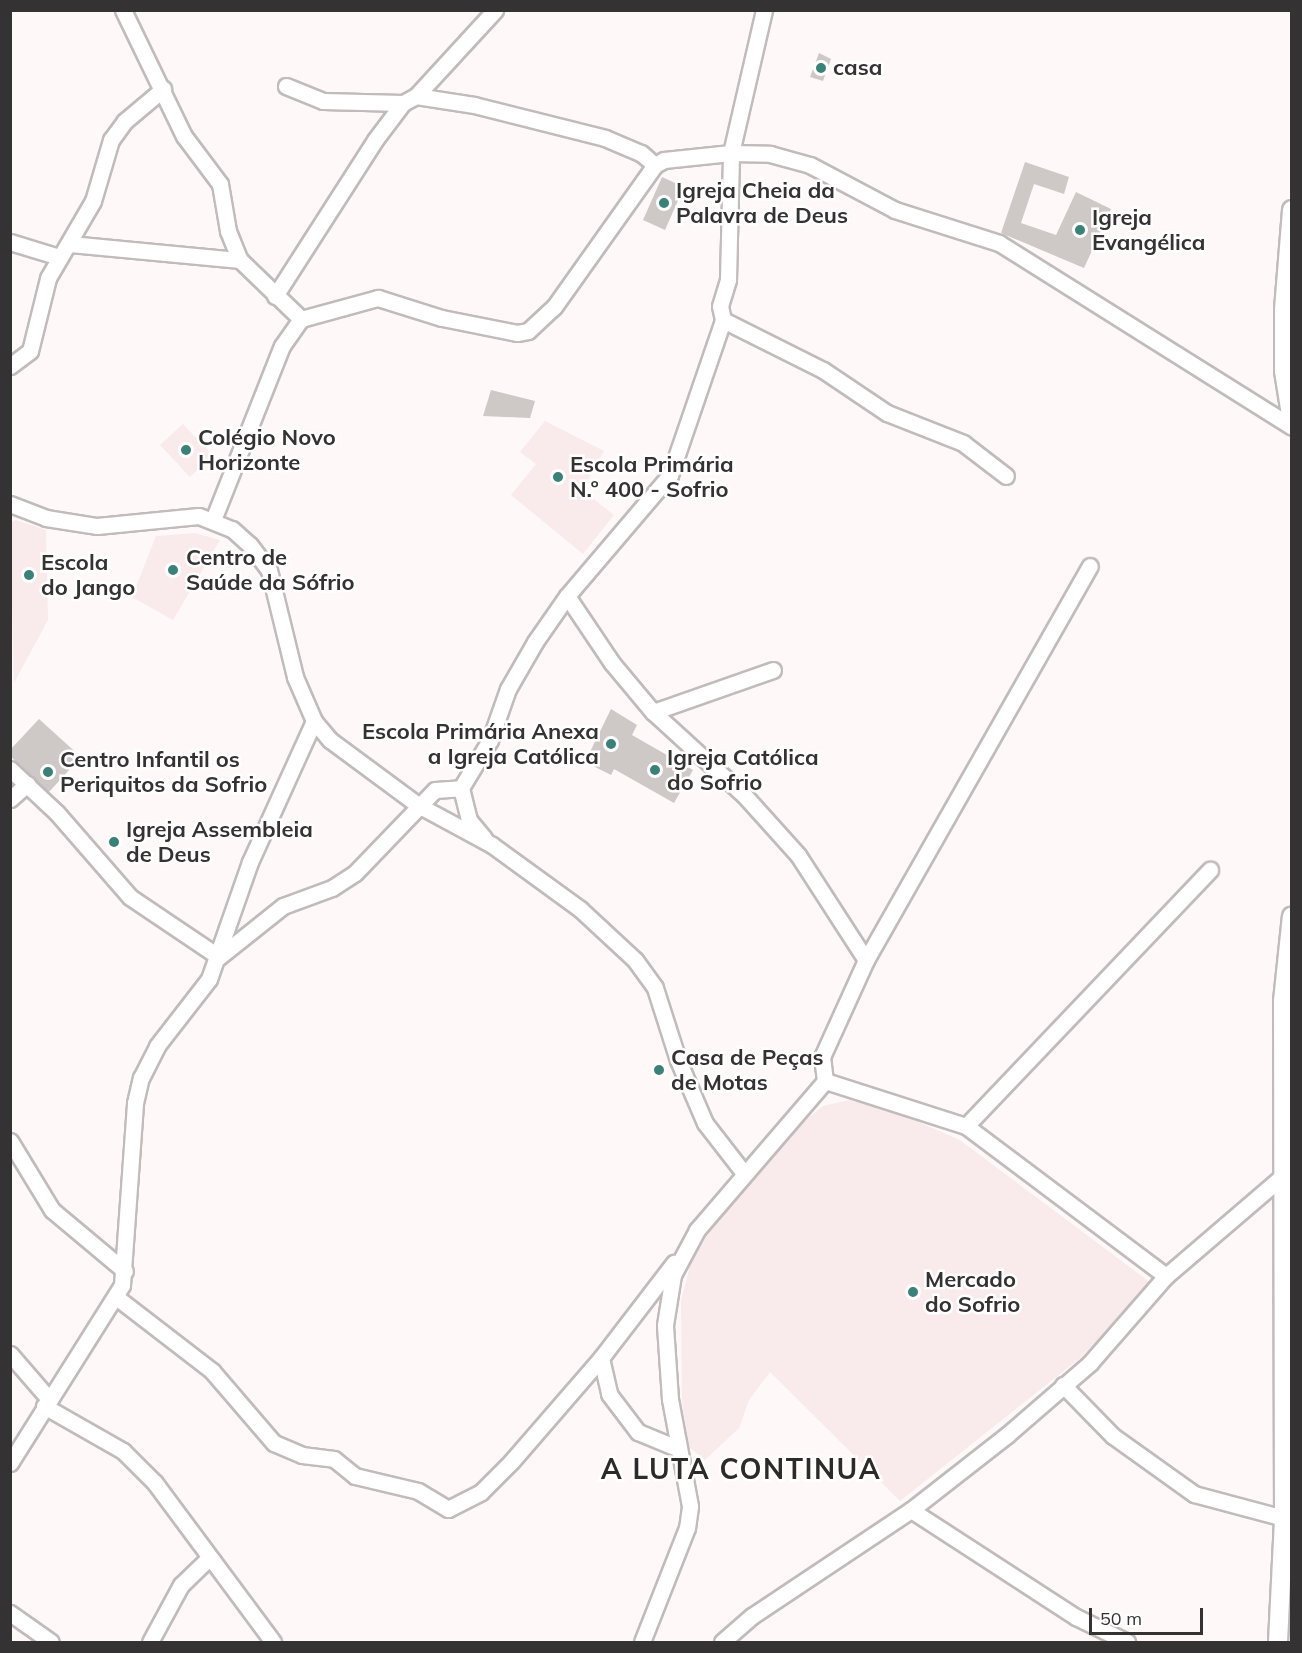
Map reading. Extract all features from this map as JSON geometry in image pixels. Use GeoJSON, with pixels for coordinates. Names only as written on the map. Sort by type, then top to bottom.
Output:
{"type":"FeatureCollection","features":[{"type":"Feature","properties":{"kind":"street"},"geometry":{"type":"LineString","coordinates":[[123,10],[184,136],[220,184],[228,231],[240,260],[274,296],[301,319]]}},
{"type":"Feature","properties":{"kind":"street"},"geometry":{"type":"LineString","coordinates":[[492,845],[469,820],[461,788],[489,740],[508,689],[567,596],[670,475],[723,320],[720,306],[728,279],[730,153],[764,10]]}},
{"type":"Feature","properties":{"kind":"street"},"geometry":{"type":"LineString","coordinates":[[274,296],[410,99],[490,12]]}},
{"type":"Feature","properties":{"kind":"street"},"geometry":{"type":"LineString","coordinates":[[286,86],[323,100],[410,99],[464,102],[605,138],[641,153],[655,165]]}},
{"type":"Feature","properties":{"kind":"street"},"geometry":{"type":"LineString","coordinates":[[10,366],[30,351],[48,278],[59,256],[70,244],[93,201],[111,140],[125,121],[163,89]]}},
{"type":"Feature","properties":{"kind":"street"},"geometry":{"type":"LineString","coordinates":[[213,519],[282,346],[301,319],[378,298],[442,318],[517,333],[528,330],[555,306],[655,165],[664,160],[730,153],[770,154],[810,165],[895,210],[999,243],[1292,427]]}},
{"type":"Feature","properties":{"kind":"street"},"geometry":{"type":"LineString","coordinates":[[1292,210],[1284,310],[1284,371],[1292,421]]}},
{"type":"Feature","properties":{"kind":"street"},"geometry":{"type":"LineString","coordinates":[[10,242],[59,256]]}},
{"type":"Feature","properties":{"kind":"street"},"geometry":{"type":"LineString","coordinates":[[70,244],[240,260]]}},
{"type":"Feature","properties":{"kind":"street"},"geometry":{"type":"LineString","coordinates":[[723,320],[823,370],[887,413],[963,443],[1006,476]]}},
{"type":"Feature","properties":{"kind":"street"},"geometry":{"type":"LineString","coordinates":[[10,504],[46,518],[97,526],[186,515],[213,519],[249,544],[269,570],[295,677],[314,721],[330,740],[418,805],[492,845],[580,909],[635,960],[655,988],[678,1060],[705,1124],[743,1172]]}},
{"type":"Feature","properties":{"kind":"street"},"geometry":{"type":"LineString","coordinates":[[116,1297],[212,1371],[274,1443],[302,1455],[334,1459],[355,1476],[418,1491],[448,1509],[482,1492],[601,1358],[743,1172],[825,1081],[822,1057],[866,960],[1090,566]]}},
{"type":"Feature","properties":{"kind":"street"},"geometry":{"type":"LineString","coordinates":[[567,596],[612,663],[653,712],[773,825],[798,855],[866,960]]}},
{"type":"Feature","properties":{"kind":"street"},"geometry":{"type":"LineString","coordinates":[[653,712],[773,670]]}},
{"type":"Feature","properties":{"kind":"street"},"geometry":{"type":"LineString","coordinates":[[10,1463],[46,1403],[116,1297],[125,1271],[135,1103],[141,1078],[157,1046],[209,979],[219,957],[250,862],[314,721]]}},
{"type":"Feature","properties":{"kind":"street"},"geometry":{"type":"LineString","coordinates":[[10,769],[27,784],[130,897],[219,957]]}},
{"type":"Feature","properties":{"kind":"street"},"geometry":{"type":"LineString","coordinates":[[10,799],[27,784]]}},
{"type":"Feature","properties":{"kind":"street"},"geometry":{"type":"LineString","coordinates":[[219,957],[283,906],[332,888],[355,873],[418,805],[435,790],[461,788]]}},
{"type":"Feature","properties":{"kind":"street"},"geometry":{"type":"LineString","coordinates":[[966,1126],[1210,870]]}},
{"type":"Feature","properties":{"kind":"street"},"geometry":{"type":"LineString","coordinates":[[1278,1642],[1284,1518],[1286,1267],[1283,1001],[1292,916]]}},
{"type":"Feature","properties":{"kind":"street"},"geometry":{"type":"LineString","coordinates":[[825,1081],[966,1126],[1166,1276]]}},
{"type":"Feature","properties":{"kind":"street"},"geometry":{"type":"LineString","coordinates":[[10,1141],[52,1210],[125,1271]]}},
{"type":"Feature","properties":{"kind":"street"},"geometry":{"type":"LineString","coordinates":[[722,1642],[761,1610],[911,1510],[1090,1363],[1166,1276],[1285,1174]]}},
{"type":"Feature","properties":{"kind":"street"},"geometry":{"type":"LineString","coordinates":[[642,1642],[687,1528],[690,1506],[676,1448],[665,1325],[673,1275],[684,1251]]}},
{"type":"Feature","properties":{"kind":"street"},"geometry":{"type":"LineString","coordinates":[[10,1354],[46,1403],[123,1451],[156,1484],[273,1642]]}},
{"type":"Feature","properties":{"kind":"street"},"geometry":{"type":"LineString","coordinates":[[601,1358],[609,1394],[638,1432],[676,1448]]}},
{"type":"Feature","properties":{"kind":"street"},"geometry":{"type":"LineString","coordinates":[[1063,1385],[1113,1436],[1194,1494],[1284,1518]]}},
{"type":"Feature","properties":{"kind":"street"},"geometry":{"type":"LineString","coordinates":[[911,1510],[1077,1617],[1127,1642]]}},
{"type":"Feature","properties":{"kind":"street"},"geometry":{"type":"LineString","coordinates":[[150,1642],[181,1585],[209,1558]]}},
{"type":"Feature","properties":{"kind":"street"},"geometry":{"type":"LineString","coordinates":[[10,1613],[51,1642]]}},
{"type":"Feature","properties":{"kind":"shaded area","name":"Escola Primária N.º 400 - Sofrio"},"geometry":{"type":"Polygon","coordinates":[[[545,421],[604,451],[582,490],[614,515],[583,554],[511,495],[536,464],[520,452],[545,421]]]}},
{"type":"Feature","properties":{"kind":"shaded area","name":"Colégio Novo Horizonte"},"geometry":{"type":"Polygon","coordinates":[[[183,424],[212,455],[190,477],[160,445],[183,424]]]}},
{"type":"Feature","properties":{"kind":"shaded area","name":"Escola do Jango"},"geometry":{"type":"Polygon","coordinates":[[[16,520],[46,530],[48,620],[14,683],[10,522],[16,520]]]}},
{"type":"Feature","properties":{"kind":"shaded area","name":"Centro de Saúde da Sófrio"},"geometry":{"type":"Polygon","coordinates":[[[195,533],[220,540],[173,620],[132,597],[156,536],[195,533]]]}},
{"type":"Feature","properties":{"kind":"shaded area","name":"Mercado do Sofrio"},"geometry":{"type":"Polygon","coordinates":[[[849,1100],[895,1112],[960,1140],[1151,1283],[1080,1358],[900,1501],[770,1372],[749,1400],[739,1428],[705,1460],[689,1447],[682,1402],[681,1301],[692,1258],[722,1214],[795,1129],[823,1106],[849,1100]]]}},
{"type":"Feature","properties":{"kind":"building","name":"casa"},"geometry":{"type":"Polygon","coordinates":[[[819,53],[831,59],[823,81],[810,77],[819,53]]]}},
{"type":"Feature","properties":{"kind":"building"},"geometry":{"type":"Polygon","coordinates":[[[1025,162],[1069,177],[1064,194],[1034,184],[1021,223],[1056,235],[1076,192],[1111,209],[1084,268],[1001,233],[1025,162]]]}},
{"type":"Feature","properties":{"kind":"building","name":"Igreja Cheia da Palavra de Deus"},"geometry":{"type":"Polygon","coordinates":[[[662,177],[684,187],[665,230],[643,220],[662,177]]]}},
{"type":"Feature","properties":{"kind":"building"},"geometry":{"type":"Polygon","coordinates":[[[491,390],[535,401],[530,418],[483,416],[491,390]]]}},
{"type":"Feature","properties":{"kind":"building"},"geometry":{"type":"Polygon","coordinates":[[[611,709],[637,725],[632,735],[693,770],[674,803],[614,769],[611,775],[585,762],[611,709]]]}},
{"type":"Feature","properties":{"kind":"building","name":"Centro Infantil os Periquitos da Sofrio"},"geometry":{"type":"Polygon","coordinates":[[[39,719],[81,757],[49,792],[10,756],[10,750],[39,719]]]}},
{"type":"Feature","properties":{"kind":"place","name":"casa"},"geometry":{"type":"Point","coordinates":[821,68]}},
{"type":"Feature","properties":{"kind":"place","name":"Igreja Cheia da Palavra de Deus"},"geometry":{"type":"Point","coordinates":[664,203]}},
{"type":"Feature","properties":{"kind":"place","name":"Igreja Evangélica"},"geometry":{"type":"Point","coordinates":[1080,230]}},
{"type":"Feature","properties":{"kind":"place","name":"Colégio Novo Horizonte"},"geometry":{"type":"Point","coordinates":[186,450]}},
{"type":"Feature","properties":{"kind":"place","name":"Escola Primária N.º 400 - Sofrio"},"geometry":{"type":"Point","coordinates":[558,477]}},
{"type":"Feature","properties":{"kind":"place","name":"Centro de Saúde da Sófrio"},"geometry":{"type":"Point","coordinates":[173,570]}},
{"type":"Feature","properties":{"kind":"place","name":"Escola do Jango"},"geometry":{"type":"Point","coordinates":[29,575]}},
{"type":"Feature","properties":{"kind":"place","name":"Escola Primária Anexa a Igreja Católica"},"geometry":{"type":"Point","coordinates":[611,744]}},
{"type":"Feature","properties":{"kind":"place","name":"Igreja Católica do Sofrio"},"geometry":{"type":"Point","coordinates":[655,770]}},
{"type":"Feature","properties":{"kind":"place","name":"Centro Infantil os Periquitos da Sofrio"},"geometry":{"type":"Point","coordinates":[48,772]}},
{"type":"Feature","properties":{"kind":"place","name":"Igreja Assembleia de Deus"},"geometry":{"type":"Point","coordinates":[114,842]}},
{"type":"Feature","properties":{"kind":"place","name":"Casa de Peças de Motas"},"geometry":{"type":"Point","coordinates":[659,1070]}},
{"type":"Feature","properties":{"kind":"place","name":"Mercado do Sofrio"},"geometry":{"type":"Point","coordinates":[913,1292]}},
{"type":"Feature","properties":{"kind":"district","name":"A LUTA CONTINUA"},"geometry":{"type":"Point","coordinates":[741,1469]}}]}
